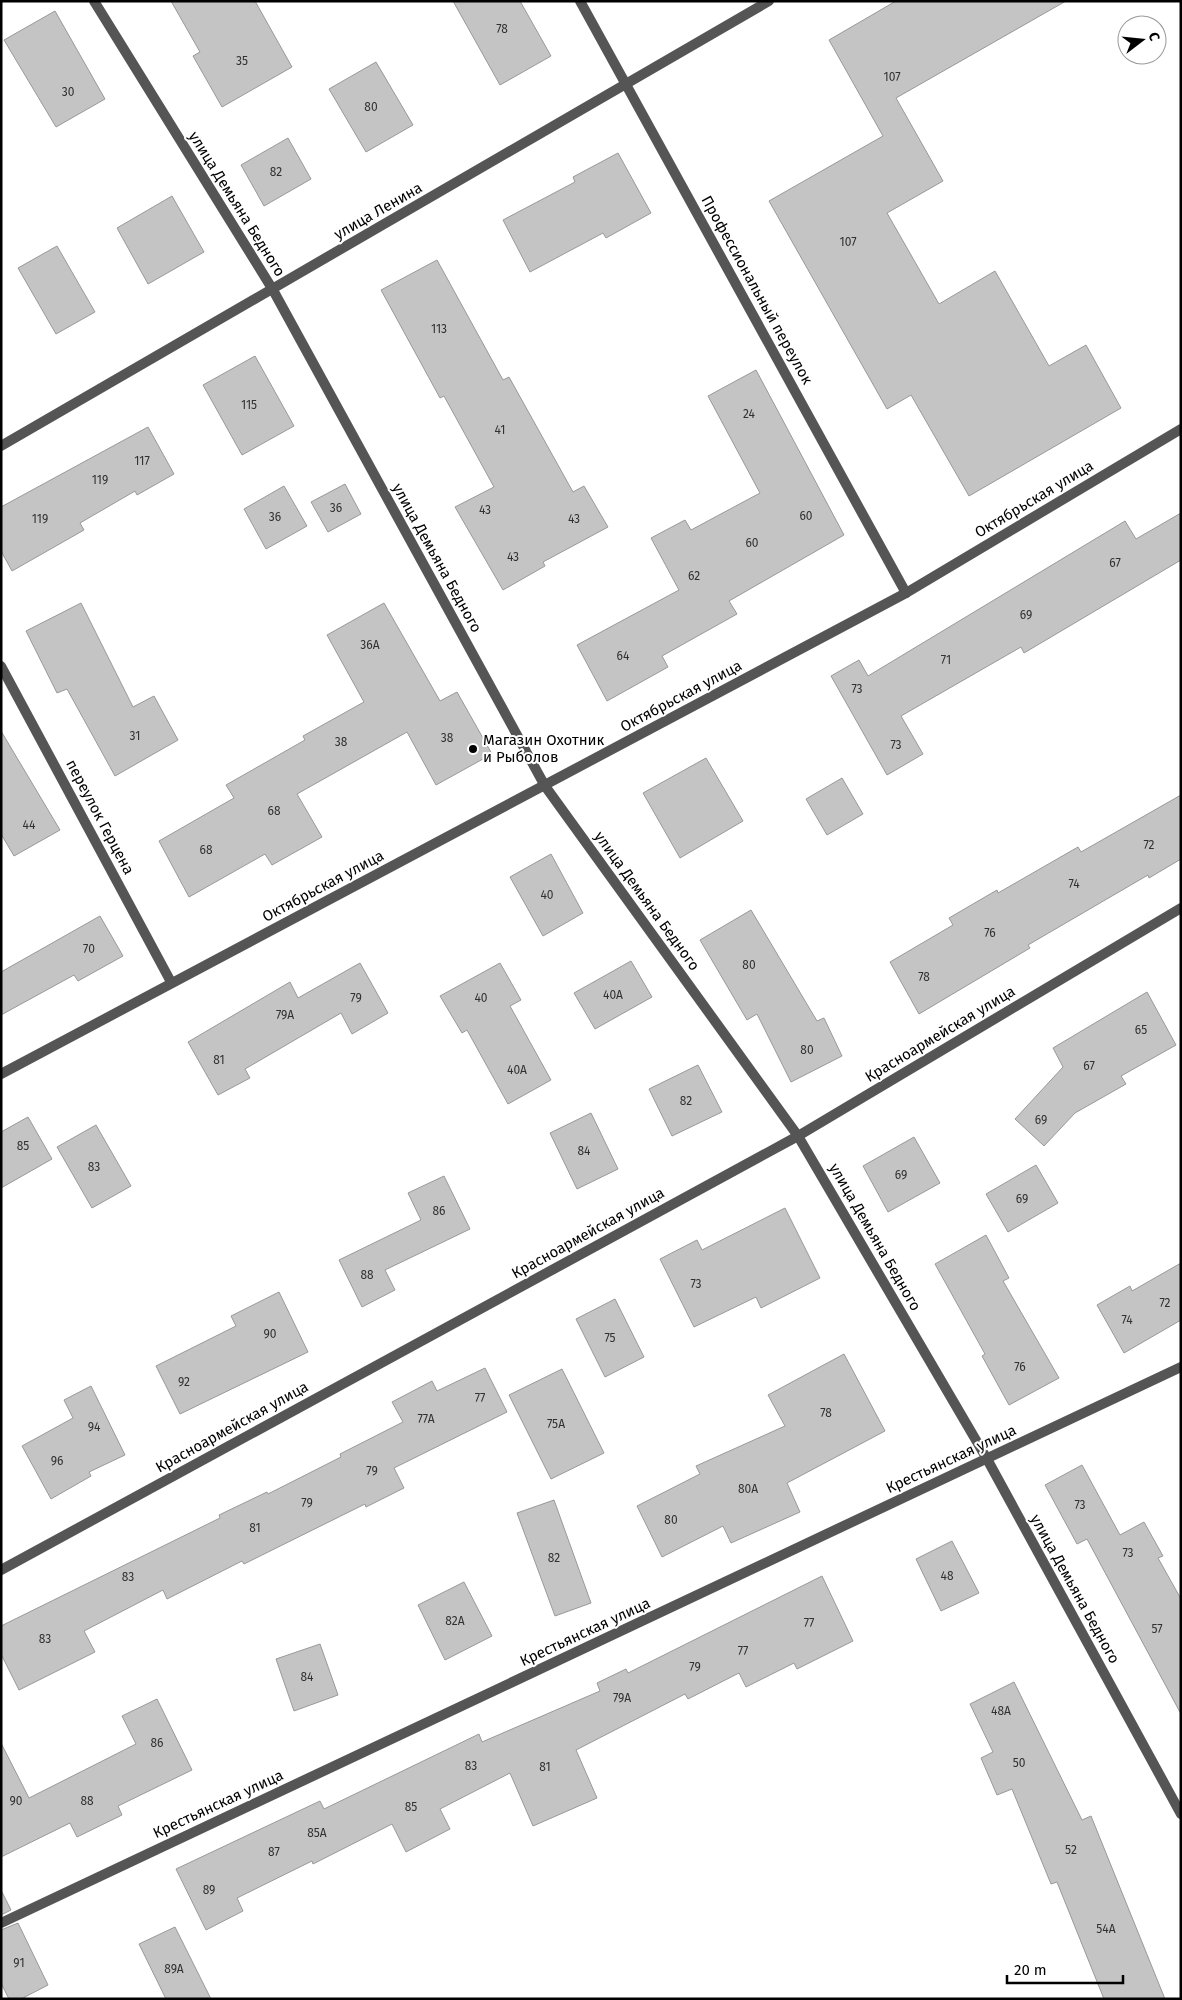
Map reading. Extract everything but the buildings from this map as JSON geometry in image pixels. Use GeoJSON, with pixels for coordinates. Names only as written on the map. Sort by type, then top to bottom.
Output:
{"type":"FeatureCollection","features":[{"type":"Feature","properties":{"kind":"street","name":"улица Демьяна Бедного"},"geometry":{"type":"LineString","coordinates":[[94,1],[273,290],[545,786],[798,1136],[987,1459],[1181,1814]]}},
{"type":"Feature","properties":{"kind":"street","name":"Профессиональный переулок"},"geometry":{"type":"LineString","coordinates":[[580,1],[906,593]]}},
{"type":"Feature","properties":{"kind":"street","name":"улица Ленина"},"geometry":{"type":"LineString","coordinates":[[1,446],[769,1]]}},
{"type":"Feature","properties":{"kind":"street","name":"Октябрьская улица"},"geometry":{"type":"LineString","coordinates":[[1,1074],[906,593],[1181,429]]}},
{"type":"Feature","properties":{"kind":"street","name":"переулок Герцена"},"geometry":{"type":"LineString","coordinates":[[1,666],[171,982]]}},
{"type":"Feature","properties":{"kind":"street","name":"Красноармейская улица"},"geometry":{"type":"LineString","coordinates":[[1,1570],[798,1136],[1181,908]]}},
{"type":"Feature","properties":{"kind":"street","name":"Крестьянская улица"},"geometry":{"type":"LineString","coordinates":[[1,1923],[1181,1367]]}},
{"type":"Feature","properties":{"kind":"place","name":"Магазин Охотник и Рыболов"},"geometry":{"type":"Point","coordinates":[473,749]}}]}
